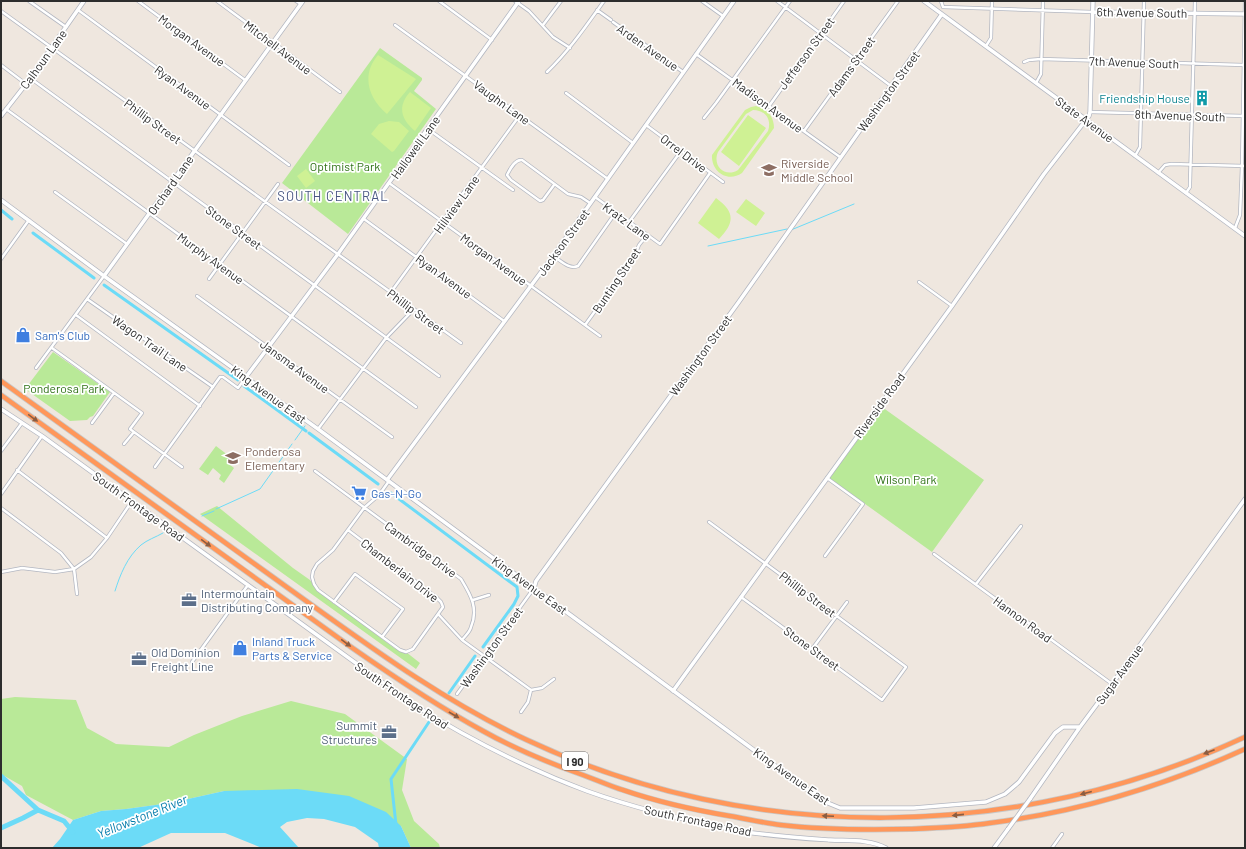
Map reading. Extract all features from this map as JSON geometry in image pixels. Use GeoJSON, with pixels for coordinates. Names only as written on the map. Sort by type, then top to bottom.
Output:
{"type":"FeatureCollection","features":[{"type":"Feature","properties":{"kind":"highway","name":"I 90"},"geometry":{"type":"LineString","coordinates":[[1,381],[412,676],[490,722],[527,740],[594,768],[662,790],[743,807],[782,813],[864,818],[944,816],[987,812],[1073,797],[1182,763],[1245,737]]}},
{"type":"Feature","properties":{"kind":"highway","name":"I 90"},"geometry":{"type":"LineString","coordinates":[[1,395],[338,638],[406,685],[484,732],[528,753],[624,791],[658,801],[700,811],[780,825],[872,830],[989,824],[1035,816],[1111,799],[1185,775],[1245,749]]}},
{"type":"Feature","properties":{"kind":"street"},"geometry":{"type":"LineString","coordinates":[[29,1],[66,27]]}},
{"type":"Feature","properties":{"kind":"street","name":"Calhoun Lane"},"geometry":{"type":"LineString","coordinates":[[1,116],[52,48],[84,1]]}},
{"type":"Feature","properties":{"kind":"street","name":"Morgan Avenue"},"geometry":{"type":"LineString","coordinates":[[138,1],[245,80]]}},
{"type":"Feature","properties":{"kind":"street","name":"Mitchell Avenue"},"geometry":{"type":"LineString","coordinates":[[217,1],[340,92]]}},
{"type":"Feature","properties":{"kind":"street"},"geometry":{"type":"LineString","coordinates":[[296,1],[302,2]]}},
{"type":"Feature","properties":{"kind":"street"},"geometry":{"type":"LineString","coordinates":[[439,1],[492,40]]}},
{"type":"Feature","properties":{"kind":"street"},"geometry":{"type":"LineString","coordinates":[[543,25],[561,1]]}},
{"type":"Feature","properties":{"kind":"street"},"geometry":{"type":"LineString","coordinates":[[547,72],[562,58],[604,1]]}},
{"type":"Feature","properties":{"kind":"street"},"geometry":{"type":"LineString","coordinates":[[702,1],[723,16]]}},
{"type":"Feature","properties":{"kind":"street","name":"Jackson Street"},"geometry":{"type":"LineString","coordinates":[[334,602],[318,590],[314,584],[312,577],[313,571],[317,564],[328,555],[364,508],[379,495],[388,480],[530,285],[553,256],[734,1]]}},
{"type":"Feature","properties":{"kind":"street"},"geometry":{"type":"LineString","coordinates":[[777,1],[892,87]]}},
{"type":"Feature","properties":{"kind":"street"},"geometry":{"type":"LineString","coordinates":[[704,118],[790,1]]}},
{"type":"Feature","properties":{"kind":"street","name":"Jefferson Street"},"geometry":{"type":"LineString","coordinates":[[769,106],[844,1]]}},
{"type":"Feature","properties":{"kind":"street","name":"Adams Street"},"geometry":{"type":"LineString","coordinates":[[804,131],[898,1]]}},
{"type":"Feature","properties":{"kind":"street","name":"State Avenue"},"geometry":{"type":"LineString","coordinates":[[924,1],[1245,236]]}},
{"type":"Feature","properties":{"kind":"street","name":"6th Avenue South"},"geometry":{"type":"LineString","coordinates":[[941,1],[943,7],[1093,12],[1245,14]]}},
{"type":"Feature","properties":{"kind":"street"},"geometry":{"type":"LineString","coordinates":[[986,46],[991,38],[992,1]]}},
{"type":"Feature","properties":{"kind":"street"},"geometry":{"type":"LineString","coordinates":[[1036,83],[1040,74],[1043,1]]}},
{"type":"Feature","properties":{"kind":"street"},"geometry":{"type":"LineString","coordinates":[[1090,112],[1093,1]]}},
{"type":"Feature","properties":{"kind":"street"},"geometry":{"type":"LineString","coordinates":[[1135,156],[1140,147],[1144,1]]}},
{"type":"Feature","properties":{"kind":"street"},"geometry":{"type":"LineString","coordinates":[[1186,192],[1190,187],[1195,1]]}},
{"type":"Feature","properties":{"kind":"street"},"geometry":{"type":"LineString","coordinates":[[1235,228],[1240,215],[1243,166],[1245,1]]}},
{"type":"Feature","properties":{"kind":"street","name":"Orchard Lane"},"geometry":{"type":"LineString","coordinates":[[36,368],[128,244],[194,150],[302,2]]}},
{"type":"Feature","properties":{"kind":"street"},"geometry":{"type":"LineString","coordinates":[[517,2],[529,11],[553,37],[570,48]]}},
{"type":"Feature","properties":{"kind":"street","name":"Hallowell Lane"},"geometry":{"type":"LineString","coordinates":[[213,387],[220,378],[223,377],[238,388],[364,219],[492,40],[517,2]]}},
{"type":"Feature","properties":{"kind":"street","name":"Ryan Avenue"},"geometry":{"type":"LineString","coordinates":[[78,10],[289,165]]}},
{"type":"Feature","properties":{"kind":"street","name":"Arden Avenue"},"geometry":{"type":"LineString","coordinates":[[597,10],[683,72]]}},
{"type":"Feature","properties":{"kind":"street","name":"Phillip Street"},"geometry":{"type":"LineString","coordinates":[[1,11],[461,343]]}},
{"type":"Feature","properties":{"kind":"street","name":"Washington Street"},"geometry":{"type":"LineString","coordinates":[[457,694],[534,588],[536,581],[733,309],[840,157],[892,87],[942,14]]}},
{"type":"Feature","properties":{"kind":"street","name":"Vaughn Lane"},"geometry":{"type":"LineString","coordinates":[[395,24],[608,179]]}},
{"type":"Feature","properties":{"kind":"street","name":"Madison Avenue"},"geometry":{"type":"LineString","coordinates":[[696,54],[840,157]]}},
{"type":"Feature","properties":{"kind":"street","name":"7th Avenue South"},"geometry":{"type":"LineString","coordinates":[[1024,62],[1041,58],[1244,66]]}},
{"type":"Feature","properties":{"kind":"street"},"geometry":{"type":"LineString","coordinates":[[1,66],[26,84]]}},
{"type":"Feature","properties":{"kind":"street","name":"Stone Street"},"geometry":{"type":"LineString","coordinates":[[30,78],[439,376]]}},
{"type":"Feature","properties":{"kind":"street"},"geometry":{"type":"LineString","coordinates":[[566,93],[633,143]]}},
{"type":"Feature","properties":{"kind":"street","name":"Murphy Avenue"},"geometry":{"type":"LineString","coordinates":[[6,109],[293,316],[416,407]]}},
{"type":"Feature","properties":{"kind":"street","name":"8th Avenue South"},"geometry":{"type":"LineString","coordinates":[[1090,112],[1244,116]]}},
{"type":"Feature","properties":{"kind":"street","name":"Riverside Road"},"geometry":{"type":"LineString","coordinates":[[673,691],[952,306],[1044,174],[1086,120],[1090,112]]}},
{"type":"Feature","properties":{"kind":"street","name":"Hillview Lane"},"geometry":{"type":"LineString","coordinates":[[391,292],[520,115]]}},
{"type":"Feature","properties":{"kind":"street","name":"Orrel Drive"},"geometry":{"type":"LineString","coordinates":[[646,125],[723,182]]}},
{"type":"Feature","properties":{"kind":"street"},"geometry":{"type":"LineString","coordinates":[[428,129],[512,190]]}},
{"type":"Feature","properties":{"kind":"street"},"geometry":{"type":"LineString","coordinates":[[629,222],[681,151]]}},
{"type":"Feature","properties":{"kind":"street"},"geometry":{"type":"LineString","coordinates":[[554,184],[543,200],[540,201],[510,180],[507,175],[517,161],[520,160],[554,184],[570,196],[581,197],[591,203]]}},
{"type":"Feature","properties":{"kind":"street"},"geometry":{"type":"LineString","coordinates":[[1158,173],[1167,165],[1243,166]]}},
{"type":"Feature","properties":{"kind":"street","name":"Kratz Lane"},"geometry":{"type":"LineString","coordinates":[[595,197],[660,244],[710,173]]}},
{"type":"Feature","properties":{"kind":"street","name":"Morgan Avenue"},"geometry":{"type":"LineString","coordinates":[[389,183],[600,336]]}},
{"type":"Feature","properties":{"kind":"street"},"geometry":{"type":"LineString","coordinates":[[209,279],[278,184]]}},
{"type":"Feature","properties":{"kind":"street"},"geometry":{"type":"LineString","coordinates":[[55,192],[128,244]]}},
{"type":"Feature","properties":{"kind":"street","name":"King Avenue East"},"geometry":{"type":"LineString","coordinates":[[1,200],[388,480],[823,801],[840,808],[914,808],[986,802],[1005,794],[1019,782],[1055,733],[1064,726],[1080,727]]}},
{"type":"Feature","properties":{"kind":"street"},"geometry":{"type":"LineString","coordinates":[[553,256],[570,267],[574,268],[578,266],[616,212]]}},
{"type":"Feature","properties":{"kind":"street"},"geometry":{"type":"LineString","coordinates":[[1240,215],[1245,216]]}},
{"type":"Feature","properties":{"kind":"street","name":"Ryan Avenue"},"geometry":{"type":"LineString","coordinates":[[364,219],[504,321]]}},
{"type":"Feature","properties":{"kind":"street"},"geometry":{"type":"LineString","coordinates":[[1,259],[29,220]]}},
{"type":"Feature","properties":{"kind":"street","name":"Bunting Street"},"geometry":{"type":"LineString","coordinates":[[585,325],[634,258],[639,245],[647,235]]}},
{"type":"Feature","properties":{"kind":"street"},"geometry":{"type":"LineString","coordinates":[[919,282],[952,306]]}},
{"type":"Feature","properties":{"kind":"street","name":"Jansma Avenue"},"geometry":{"type":"LineString","coordinates":[[197,296],[392,438]]}},
{"type":"Feature","properties":{"kind":"street","name":"Wagon Trail Lane"},"geometry":{"type":"LineString","coordinates":[[87,299],[213,387]]}},
{"type":"Feature","properties":{"kind":"street"},"geometry":{"type":"LineString","coordinates":[[318,429],[386,338],[414,309]]}},
{"type":"Feature","properties":{"kind":"street"},"geometry":{"type":"LineString","coordinates":[[76,315],[200,406]]}},
{"type":"Feature","properties":{"kind":"street"},"geometry":{"type":"LineString","coordinates":[[52,348],[142,413],[130,429],[182,467]]}},
{"type":"Feature","properties":{"kind":"street"},"geometry":{"type":"LineString","coordinates":[[155,467],[213,387]]}},
{"type":"Feature","properties":{"kind":"street"},"geometry":{"type":"LineString","coordinates":[[92,423],[114,393]]}},
{"type":"Feature","properties":{"kind":"street","name":"South Frontage Road"},"geometry":{"type":"LineString","coordinates":[[1,409],[42,436],[411,703],[466,736],[509,758],[588,791],[691,821],[742,831],[785,837],[865,842],[879,844],[886,848]]}},
{"type":"Feature","properties":{"kind":"street"},"geometry":{"type":"LineString","coordinates":[[1,451],[22,423]]}},
{"type":"Feature","properties":{"kind":"street"},"geometry":{"type":"LineString","coordinates":[[124,444],[134,432]]}},
{"type":"Feature","properties":{"kind":"street"},"geometry":{"type":"LineString","coordinates":[[1,494],[42,436]]}},
{"type":"Feature","properties":{"kind":"street"},"geometry":{"type":"LineString","coordinates":[[17,470],[107,538]]}},
{"type":"Feature","properties":{"kind":"street","name":"Cambridge Drive"},"geometry":{"type":"LineString","coordinates":[[315,471],[364,508],[463,578],[473,600]]}},
{"type":"Feature","properties":{"kind":"street"},"geometry":{"type":"LineString","coordinates":[[825,556],[863,504],[827,478]]}},
{"type":"Feature","properties":{"kind":"street","name":"Sugar Avenue"},"geometry":{"type":"LineString","coordinates":[[994,848],[1245,499]]}},
{"type":"Feature","properties":{"kind":"street"},"geometry":{"type":"LineString","coordinates":[[1,572],[22,568],[55,572],[74,569],[91,557],[107,538],[132,501]]}},
{"type":"Feature","properties":{"kind":"street"},"geometry":{"type":"LineString","coordinates":[[1,508],[62,553],[74,569],[77,594]]}},
{"type":"Feature","properties":{"kind":"street","name":"Phillip Street"},"geometry":{"type":"LineString","coordinates":[[709,522],[906,667],[882,700]]}},
{"type":"Feature","properties":{"kind":"street"},"geometry":{"type":"LineString","coordinates":[[976,584],[1021,526]]}},
{"type":"Feature","properties":{"kind":"street","name":"Chamberlain Drive"},"geometry":{"type":"LineString","coordinates":[[348,530],[436,597],[441,602],[443,607],[413,649],[406,652],[400,650],[382,637]]}},
{"type":"Feature","properties":{"kind":"street","name":"Hannon Road"},"geometry":{"type":"LineString","coordinates":[[934,554],[1112,684]]}},
{"type":"Feature","properties":{"kind":"street"},"geometry":{"type":"LineString","coordinates":[[354,574],[403,609],[382,637],[334,602],[354,574]]}},
{"type":"Feature","properties":{"kind":"street"},"geometry":{"type":"LineString","coordinates":[[192,662],[248,585]]}},
{"type":"Feature","properties":{"kind":"street"},"geometry":{"type":"LineString","coordinates":[[462,640],[471,627],[474,614],[473,600],[489,595]]}},
{"type":"Feature","properties":{"kind":"street","name":"Stone Street"},"geometry":{"type":"LineString","coordinates":[[741,597],[882,700]]}},
{"type":"Feature","properties":{"kind":"street"},"geometry":{"type":"LineString","coordinates":[[812,649],[847,602]]}},
{"type":"Feature","properties":{"kind":"street","name":"Chamberlain Drive"},"geometry":{"type":"LineString","coordinates":[[438,614],[462,640],[531,690]]}},
{"type":"Feature","properties":{"kind":"street"},"geometry":{"type":"LineString","coordinates":[[521,712],[528,702],[531,690],[542,688],[554,679]]}},
{"type":"Feature","properties":{"kind":"street"},"geometry":{"type":"LineString","coordinates":[[1052,848],[1062,834]]}},
{"type":"Feature","properties":{"kind":"green space","name":"Optimist Park"},"geometry":{"type":"Polygon","coordinates":[[[380,48],[422,78],[414,91],[436,109],[348,234],[282,183],[380,48]]]}},
{"type":"Feature","properties":{"kind":"green space"},"geometry":{"type":"Polygon","coordinates":[[[378,55],[416,79],[387,114],[375,101],[369,86],[368,78],[370,70],[378,55]]]}},
{"type":"Feature","properties":{"kind":"green space"},"geometry":{"type":"Polygon","coordinates":[[[410,92],[431,108],[415,131],[406,122],[402,113],[403,103],[410,92]]]}},
{"type":"Feature","properties":{"kind":"green space"},"geometry":{"type":"Polygon","coordinates":[[[756,106],[767,111],[773,120],[774,128],[742,173],[731,177],[721,174],[714,166],[712,155],[745,110],[756,106]],[[753,110],[746,114],[718,152],[718,166],[724,172],[729,173],[738,170],[768,131],[768,119],[764,113],[753,110]]]}},
{"type":"Feature","properties":{"kind":"green space"},"geometry":{"type":"Polygon","coordinates":[[[748,115],[766,128],[739,166],[721,152],[748,115]]]}},
{"type":"Feature","properties":{"kind":"green space"},"geometry":{"type":"Polygon","coordinates":[[[389,121],[399,122],[409,131],[392,152],[371,134],[379,124],[389,121]]]}},
{"type":"Feature","properties":{"kind":"green space"},"geometry":{"type":"Polygon","coordinates":[[[306,169],[315,181],[306,188],[297,176],[306,169]]]}},
{"type":"Feature","properties":{"kind":"green space"},"geometry":{"type":"Polygon","coordinates":[[[716,198],[727,208],[731,217],[728,227],[719,239],[698,223],[716,198]]]}},
{"type":"Feature","properties":{"kind":"green space"},"geometry":{"type":"Polygon","coordinates":[[[746,199],[765,213],[756,226],[736,212],[746,199]]]}},
{"type":"Feature","properties":{"kind":"green space","name":"Ponderosa Park"},"geometry":{"type":"Polygon","coordinates":[[[53,352],[110,392],[93,416],[87,420],[70,421],[25,389],[53,352]]]}},
{"type":"Feature","properties":{"kind":"green space","name":"Wilson Park"},"geometry":{"type":"Polygon","coordinates":[[[882,407],[984,480],[932,552],[829,478],[882,407]]]}},
{"type":"Feature","properties":{"kind":"green space"},"geometry":{"type":"Polygon","coordinates":[[[216,446],[233,459],[229,464],[234,468],[224,483],[219,479],[221,475],[213,468],[208,475],[199,469],[216,446]]]}},
{"type":"Feature","properties":{"kind":"green space"},"geometry":{"type":"Polygon","coordinates":[[[217,506],[310,580],[318,590],[394,648],[406,652],[420,663],[416,669],[200,514],[217,506]]]}},
{"type":"Feature","properties":{"kind":"green space"},"geometry":{"type":"Polygon","coordinates":[[[15,697],[76,700],[87,728],[116,744],[169,747],[194,735],[242,716],[291,701],[345,714],[407,759],[402,790],[414,821],[439,844],[440,848],[411,848],[401,826],[224,791],[170,803],[101,811],[73,820],[26,795],[22,786],[1,774],[1,699],[15,697]]]}},
{"type":"Feature","properties":{"kind":"water","name":"Yellowstone River"},"geometry":{"type":"Polygon","coordinates":[[[297,789],[349,796],[386,812],[401,826],[411,848],[379,848],[378,843],[355,827],[324,819],[307,818],[287,822],[280,827],[299,848],[262,848],[225,833],[171,833],[138,848],[52,848],[73,820],[101,811],[170,803],[224,791],[297,789]]]}},
{"type":"Feature","properties":{"kind":"waterway"},"geometry":{"type":"LineString","coordinates":[[791,230],[854,204]]}},
{"type":"Feature","properties":{"kind":"waterway"},"geometry":{"type":"LineString","coordinates":[[1,210],[12,219]]}},
{"type":"Feature","properties":{"kind":"waterway"},"geometry":{"type":"LineString","coordinates":[[708,246],[787,229]]}},
{"type":"Feature","properties":{"kind":"waterway"},"geometry":{"type":"LineString","coordinates":[[33,233],[94,278]]}},
{"type":"Feature","properties":{"kind":"waterway"},"geometry":{"type":"LineString","coordinates":[[104,285],[238,380]]}},
{"type":"Feature","properties":{"kind":"waterway"},"geometry":{"type":"LineString","coordinates":[[244,386],[306,431]]}},
{"type":"Feature","properties":{"kind":"waterway"},"geometry":{"type":"LineString","coordinates":[[295,440],[305,426]]}},
{"type":"Feature","properties":{"kind":"waterway"},"geometry":{"type":"LineString","coordinates":[[309,433],[378,484]]}},
{"type":"Feature","properties":{"kind":"waterway"},"geometry":{"type":"LineString","coordinates":[[216,509],[260,489],[292,444]]}},
{"type":"Feature","properties":{"kind":"waterway"},"geometry":{"type":"LineString","coordinates":[[391,493],[517,587],[518,596],[514,604],[483,647]]}},
{"type":"Feature","properties":{"kind":"waterway"},"geometry":{"type":"LineString","coordinates":[[202,516],[214,511]]}},
{"type":"Feature","properties":{"kind":"waterway"},"geometry":{"type":"LineString","coordinates":[[115,591],[128,561],[136,550],[143,543],[163,533]]}},
{"type":"Feature","properties":{"kind":"waterway"},"geometry":{"type":"LineString","coordinates":[[449,693],[475,656]]}},
{"type":"Feature","properties":{"kind":"waterway"},"geometry":{"type":"LineString","coordinates":[[396,825],[391,779],[429,722]]}},
{"type":"Feature","properties":{"kind":"waterway"},"geometry":{"type":"LineString","coordinates":[[1,776],[38,810],[64,821],[73,832]]}},
{"type":"Feature","properties":{"kind":"waterway"},"geometry":{"type":"LineString","coordinates":[[1,828],[38,810]]}},
{"type":"Feature","properties":{"kind":"place","name":"Friendship House"},"geometry":{"type":"Point","coordinates":[1202,98]}},
{"type":"Feature","properties":{"kind":"place","name":"Riverside Middle School"},"geometry":{"type":"Point","coordinates":[769,170]}},
{"type":"Feature","properties":{"kind":"place","name":"Sam's Club"},"geometry":{"type":"Point","coordinates":[23,335]}},
{"type":"Feature","properties":{"kind":"place","name":"Ponderosa Elementary"},"geometry":{"type":"Point","coordinates":[233,458]}},
{"type":"Feature","properties":{"kind":"place","name":"Gas-N-Go"},"geometry":{"type":"Point","coordinates":[359,493]}},
{"type":"Feature","properties":{"kind":"place","name":"Intermountain Distributing Company"},"geometry":{"type":"Point","coordinates":[189,600]}},
{"type":"Feature","properties":{"kind":"place","name":"Inland Truck Parts & Service"},"geometry":{"type":"Point","coordinates":[240,648]}},
{"type":"Feature","properties":{"kind":"place","name":"Old Dominion Freight Line"},"geometry":{"type":"Point","coordinates":[139,659]}},
{"type":"Feature","properties":{"kind":"place","name":"Summit Structures"},"geometry":{"type":"Point","coordinates":[389,732]}},
{"type":"Feature","properties":{"kind":"district","name":"SOUTH CENTRAL"},"geometry":{"type":"Point","coordinates":[333,196]}}]}
